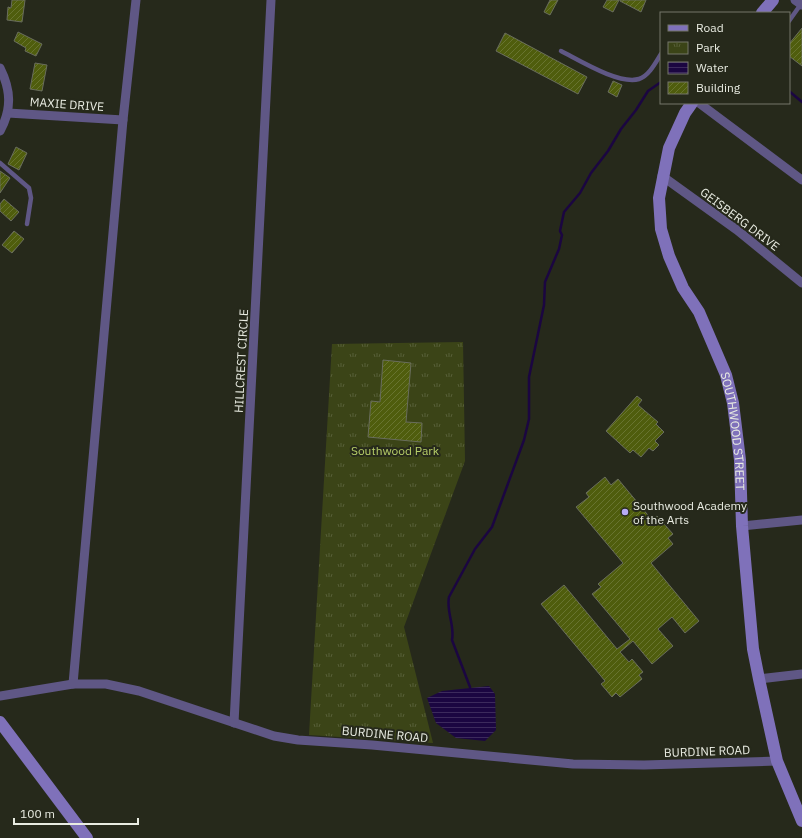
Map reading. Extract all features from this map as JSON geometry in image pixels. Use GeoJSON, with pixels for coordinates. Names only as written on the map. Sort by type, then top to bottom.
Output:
{"type":"FeatureCollection","features":[{"type":"Feature","properties":{"kind":"street"},"geometry":{"type":"LineString","coordinates":[[73,684],[123,120],[136,0]]}},
{"type":"Feature","properties":{"kind":"street","name":"HILLCREST CIRCLE"},"geometry":{"type":"LineString","coordinates":[[234,723],[271,0]]}},
{"type":"Feature","properties":{"kind":"street"},"geometry":{"type":"LineString","coordinates":[[763,12],[773,0]]}},
{"type":"Feature","properties":{"kind":"street"},"geometry":{"type":"LineString","coordinates":[[0,68],[4,76],[8,100],[8,112],[0,131]]}},
{"type":"Feature","properties":{"kind":"street","name":"SOUTHWOOD STREET"},"geometry":{"type":"LineString","coordinates":[[691,104],[685,113],[668,148],[659,198],[661,229],[669,256],[683,288],[699,312],[726,375],[733,403],[740,460],[742,526],[754,649],[777,761],[802,821]]}},
{"type":"Feature","properties":{"kind":"street"},"geometry":{"type":"LineString","coordinates":[[700,104],[802,180]]}},
{"type":"Feature","properties":{"kind":"street","name":"MAXIE DRIVE"},"geometry":{"type":"LineString","coordinates":[[8,112],[123,120]]}},
{"type":"Feature","properties":{"kind":"street","name":"GEISBERG DRIVE"},"geometry":{"type":"LineString","coordinates":[[662,176],[737,230],[802,283]]}},
{"type":"Feature","properties":{"kind":"street"},"geometry":{"type":"LineString","coordinates":[[742,526],[802,520]]}},
{"type":"Feature","properties":{"kind":"street"},"geometry":{"type":"LineString","coordinates":[[759,679],[802,674]]}},
{"type":"Feature","properties":{"kind":"street","name":"BURDINE ROAD"},"geometry":{"type":"LineString","coordinates":[[0,696],[73,684],[106,684],[127,687],[274,736],[298,740],[372,745],[573,764],[644,765],[777,761]]}},
{"type":"Feature","properties":{"kind":"street"},"geometry":{"type":"LineString","coordinates":[[0,722],[87,838]]}},
{"type":"Feature","properties":{"kind":"lane"},"geometry":{"type":"LineString","coordinates":[[790,19],[800,3]]}},
{"type":"Feature","properties":{"kind":"lane"},"geometry":{"type":"LineString","coordinates":[[561,51],[606,74],[628,80],[640,79],[650,71],[660,56]]}},
{"type":"Feature","properties":{"kind":"lane"},"geometry":{"type":"LineString","coordinates":[[0,163],[29,188],[31,198],[26,224]]}},
{"type":"Feature","properties":{"kind":"green space","name":"Southwood Park"},"geometry":{"type":"Polygon","coordinates":[[[463,342],[465,461],[404,627],[433,743],[309,735],[332,344],[463,342]]]}},
{"type":"Feature","properties":{"kind":"water"},"geometry":{"type":"Polygon","coordinates":[[[489,686],[495,694],[496,730],[485,741],[456,738],[436,723],[427,698],[442,691],[489,686]]]}},
{"type":"Feature","properties":{"kind":"building"},"geometry":{"type":"Polygon","coordinates":[[[12,0],[25,0],[22,22],[7,20],[8,7],[11,8],[12,0]]]}},
{"type":"Feature","properties":{"kind":"building"},"geometry":{"type":"Polygon","coordinates":[[[550,0],[558,0],[550,15],[544,12],[550,0]]]}},
{"type":"Feature","properties":{"kind":"building"},"geometry":{"type":"Polygon","coordinates":[[[607,0],[619,0],[613,12],[603,7],[607,0]]]}},
{"type":"Feature","properties":{"kind":"building"},"geometry":{"type":"Polygon","coordinates":[[[620,0],[646,0],[641,12],[620,0]]]}},
{"type":"Feature","properties":{"kind":"building"},"geometry":{"type":"Polygon","coordinates":[[[802,28],[802,66],[790,57],[790,43],[802,28]]]}},
{"type":"Feature","properties":{"kind":"building"},"geometry":{"type":"Polygon","coordinates":[[[18,32],[42,44],[36,56],[25,51],[26,48],[14,41],[18,32]]]}},
{"type":"Feature","properties":{"kind":"building"},"geometry":{"type":"Polygon","coordinates":[[[505,33],[587,77],[578,94],[496,51],[505,33]]]}},
{"type":"Feature","properties":{"kind":"building"},"geometry":{"type":"Polygon","coordinates":[[[35,63],[47,65],[42,91],[30,89],[35,63]]]}},
{"type":"Feature","properties":{"kind":"building"},"geometry":{"type":"Polygon","coordinates":[[[613,81],[622,85],[617,97],[608,92],[613,81]]]}},
{"type":"Feature","properties":{"kind":"building"},"geometry":{"type":"Polygon","coordinates":[[[16,147],[27,153],[19,170],[8,164],[16,147]]]}},
{"type":"Feature","properties":{"kind":"building"},"geometry":{"type":"Polygon","coordinates":[[[0,171],[10,178],[0,193],[0,171]]]}},
{"type":"Feature","properties":{"kind":"building"},"geometry":{"type":"Polygon","coordinates":[[[4,199],[19,212],[11,221],[0,211],[0,204],[4,199]]]}},
{"type":"Feature","properties":{"kind":"building"},"geometry":{"type":"Polygon","coordinates":[[[14,231],[24,239],[12,253],[2,245],[14,231]]]}},
{"type":"Feature","properties":{"kind":"building"},"geometry":{"type":"Polygon","coordinates":[[[383,360],[411,363],[406,422],[422,423],[421,442],[368,437],[371,401],[380,402],[383,360]]]}},
{"type":"Feature","properties":{"kind":"building"},"geometry":{"type":"Polygon","coordinates":[[[637,396],[642,400],[638,405],[658,422],[656,424],[664,432],[655,441],[659,445],[653,451],[649,448],[641,457],[633,450],[630,453],[606,431],[637,396]]]}},
{"type":"Feature","properties":{"kind":"building"},"geometry":{"type":"Polygon","coordinates":[[[605,477],[611,485],[618,479],[652,520],[657,516],[673,534],[668,538],[673,544],[651,563],[699,621],[685,633],[672,617],[658,629],[673,646],[652,664],[633,641],[620,652],[629,662],[632,659],[643,672],[639,675],[642,679],[620,697],[616,693],[612,697],[601,684],[605,681],[541,604],[564,585],[617,649],[630,639],[592,594],[601,587],[598,584],[623,563],[576,507],[589,497],[586,493],[605,477]]]}},
{"type":"Feature","properties":{"kind":"waterway"},"geometry":{"type":"LineString","coordinates":[[470,687],[452,640],[453,635],[448,602],[449,597],[475,549],[492,527],[524,440],[529,419],[529,377],[544,305],[545,282],[559,249],[562,235],[560,231],[564,212],[580,193],[591,173],[608,151],[621,129],[636,110],[648,91],[660,83]]}},
{"type":"Feature","properties":{"kind":"waterway"},"geometry":{"type":"LineString","coordinates":[[790,92],[802,102]]}},
{"type":"Feature","properties":{"kind":"place","name":"Southwood Academy of the Arts"},"geometry":{"type":"Point","coordinates":[625,512]}}]}
